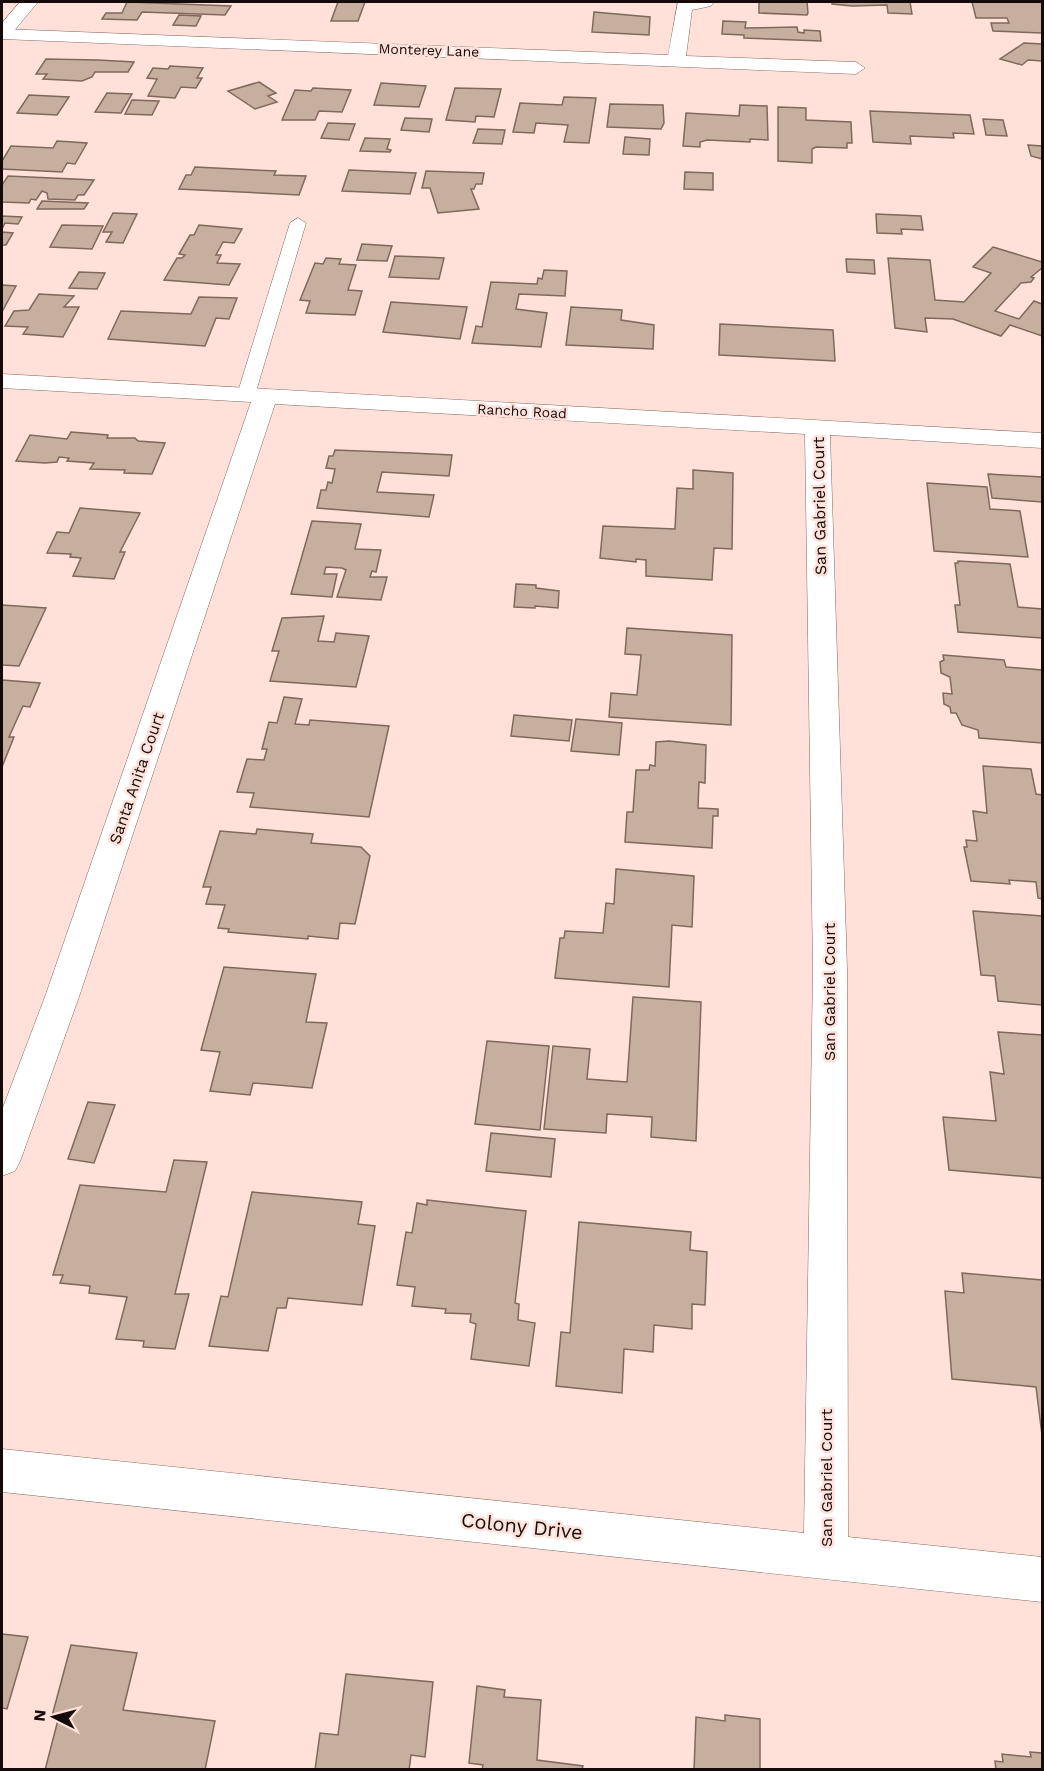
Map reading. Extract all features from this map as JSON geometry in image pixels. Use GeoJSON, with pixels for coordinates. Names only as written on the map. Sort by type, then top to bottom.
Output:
{"type":"FeatureCollection","features":[{"type":"Feature","properties":{"kind":"street"},"geometry":{"type":"LineString","coordinates":[[2,34],[28,2]]}},
{"type":"Feature","properties":{"kind":"street"},"geometry":{"type":"LineString","coordinates":[[676,60],[684,6],[705,2]]}},
{"type":"Feature","properties":{"kind":"street","name":"Monterey Lane"},"geometry":{"type":"LineString","coordinates":[[2,34],[856,68]]}},
{"type":"Feature","properties":{"kind":"street","name":"Rancho Road"},"geometry":{"type":"LineString","coordinates":[[2,381],[1042,440]]}},
{"type":"Feature","properties":{"kind":"street","name":"Santa Anita Court"},"geometry":{"type":"LineString","coordinates":[[2,1159],[67,983],[256,396]]}},
{"type":"Feature","properties":{"kind":"street","name":"San Gabriel Court"},"geometry":{"type":"LineString","coordinates":[[817,427],[830,969],[825,1558]]}},
{"type":"Feature","properties":{"kind":"street","name":"Colony Drive"},"geometry":{"type":"LineString","coordinates":[[2,1470],[1042,1580]]}},
{"type":"Feature","properties":{"kind":"lane"},"geometry":{"type":"LineString","coordinates":[[256,396],[298,223]]}},
{"type":"Feature","properties":{"kind":"building"},"geometry":{"type":"Polygon","coordinates":[[[127,2],[231,6],[225,15],[142,12],[137,20],[102,19],[106,13],[122,13],[127,2]]]}},
{"type":"Feature","properties":{"kind":"building"},"geometry":{"type":"Polygon","coordinates":[[[338,2],[365,2],[358,21],[331,21],[338,2]]]}},
{"type":"Feature","properties":{"kind":"building"},"geometry":{"type":"Polygon","coordinates":[[[759,2],[807,2],[808,13],[807,15],[759,13],[759,2]]]}},
{"type":"Feature","properties":{"kind":"building"},"geometry":{"type":"Polygon","coordinates":[[[832,2],[910,2],[912,14],[888,13],[887,5],[852,6],[832,4],[832,2]]]}},
{"type":"Feature","properties":{"kind":"building"},"geometry":{"type":"Polygon","coordinates":[[[972,2],[1042,2],[1042,33],[993,31],[991,23],[1009,23],[1007,18],[976,18],[972,2]]]}},
{"type":"Feature","properties":{"kind":"building"},"geometry":{"type":"Polygon","coordinates":[[[594,12],[650,17],[649,35],[592,32],[594,12]]]}},
{"type":"Feature","properties":{"kind":"building"},"geometry":{"type":"Polygon","coordinates":[[[179,15],[201,16],[196,26],[173,25],[179,15]]]}},
{"type":"Feature","properties":{"kind":"building"},"geometry":{"type":"Polygon","coordinates":[[[723,21],[746,22],[745,28],[797,27],[798,32],[820,31],[821,41],[744,38],[744,35],[722,34],[723,21]]]}},
{"type":"Feature","properties":{"kind":"building"},"geometry":{"type":"Polygon","coordinates":[[[1024,43],[1042,44],[1042,61],[1028,60],[1022,65],[1000,59],[1024,43]]]}},
{"type":"Feature","properties":{"kind":"building"},"geometry":{"type":"Polygon","coordinates":[[[46,59],[134,62],[128,72],[95,72],[92,77],[82,81],[43,79],[47,74],[36,74],[46,59]]]}},
{"type":"Feature","properties":{"kind":"building"},"geometry":{"type":"Polygon","coordinates":[[[170,66],[203,68],[197,78],[202,78],[196,88],[181,87],[175,98],[148,96],[157,79],[147,78],[153,68],[168,69],[170,66]]]}},
{"type":"Feature","properties":{"kind":"building"},"geometry":{"type":"Polygon","coordinates":[[[259,82],[276,93],[268,96],[277,102],[255,109],[228,91],[259,82]]]}},
{"type":"Feature","properties":{"kind":"building"},"geometry":{"type":"Polygon","coordinates":[[[381,83],[426,86],[419,107],[374,105],[381,83]]]}},
{"type":"Feature","properties":{"kind":"building"},"geometry":{"type":"Polygon","coordinates":[[[313,88],[351,90],[342,112],[319,111],[315,120],[282,120],[295,90],[311,91],[313,88]]]}},
{"type":"Feature","properties":{"kind":"building"},"geometry":{"type":"Polygon","coordinates":[[[455,88],[501,89],[494,117],[476,116],[475,122],[446,120],[455,88]]]}},
{"type":"Feature","properties":{"kind":"building"},"geometry":{"type":"Polygon","coordinates":[[[107,93],[132,94],[121,113],[95,112],[107,93]]]}},
{"type":"Feature","properties":{"kind":"building"},"geometry":{"type":"Polygon","coordinates":[[[29,95],[69,97],[57,115],[17,113],[29,95]]]}},
{"type":"Feature","properties":{"kind":"building"},"geometry":{"type":"Polygon","coordinates":[[[564,97],[596,98],[589,143],[564,142],[568,125],[536,123],[534,133],[513,132],[520,103],[562,105],[564,97]]]}},
{"type":"Feature","properties":{"kind":"building"},"geometry":{"type":"Polygon","coordinates":[[[132,100],[159,101],[152,115],[125,114],[132,100]]]}},
{"type":"Feature","properties":{"kind":"building"},"geometry":{"type":"Polygon","coordinates":[[[610,104],[663,105],[664,123],[661,129],[607,127],[610,104]]]}},
{"type":"Feature","properties":{"kind":"building"},"geometry":{"type":"Polygon","coordinates":[[[740,105],[767,106],[768,140],[750,139],[750,142],[707,140],[700,142],[700,147],[683,146],[686,113],[739,116],[740,105]]]}},
{"type":"Feature","properties":{"kind":"building"},"geometry":{"type":"Polygon","coordinates":[[[778,107],[806,108],[806,120],[851,122],[852,143],[847,143],[847,148],[816,147],[812,149],[812,163],[778,161],[778,107]]]}},
{"type":"Feature","properties":{"kind":"building"},"geometry":{"type":"Polygon","coordinates":[[[870,111],[970,115],[974,134],[953,133],[954,138],[910,136],[911,144],[873,142],[870,111]]]}},
{"type":"Feature","properties":{"kind":"building"},"geometry":{"type":"Polygon","coordinates":[[[405,118],[432,119],[429,132],[401,130],[405,118]]]}},
{"type":"Feature","properties":{"kind":"building"},"geometry":{"type":"Polygon","coordinates":[[[983,119],[1003,120],[1007,136],[986,135],[983,119]]]}},
{"type":"Feature","properties":{"kind":"building"},"geometry":{"type":"Polygon","coordinates":[[[328,123],[355,124],[349,140],[321,138],[328,123]]]}},
{"type":"Feature","properties":{"kind":"building"},"geometry":{"type":"Polygon","coordinates":[[[478,129],[505,130],[502,144],[473,143],[478,129]]]}},
{"type":"Feature","properties":{"kind":"building"},"geometry":{"type":"Polygon","coordinates":[[[625,137],[650,139],[649,155],[623,154],[625,137]]]}},
{"type":"Feature","properties":{"kind":"building"},"geometry":{"type":"Polygon","coordinates":[[[365,138],[390,139],[387,149],[391,150],[390,152],[360,151],[365,138]]]}},
{"type":"Feature","properties":{"kind":"building"},"geometry":{"type":"Polygon","coordinates":[[[57,141],[87,143],[75,164],[67,163],[62,172],[2,169],[2,161],[11,146],[53,148],[57,141]]]}},
{"type":"Feature","properties":{"kind":"building"},"geometry":{"type":"Polygon","coordinates":[[[1028,145],[1042,146],[1042,159],[1031,156],[1028,145]]]}},
{"type":"Feature","properties":{"kind":"building"},"geometry":{"type":"Polygon","coordinates":[[[195,167],[276,171],[274,175],[306,176],[299,195],[179,189],[186,175],[191,175],[195,167]]]}},
{"type":"Feature","properties":{"kind":"building"},"geometry":{"type":"Polygon","coordinates":[[[349,170],[416,173],[410,194],[342,191],[349,170]]]}},
{"type":"Feature","properties":{"kind":"building"},"geometry":{"type":"Polygon","coordinates":[[[426,171],[484,173],[482,184],[476,184],[474,189],[471,189],[479,209],[438,213],[430,188],[422,188],[426,171]]]}},
{"type":"Feature","properties":{"kind":"building"},"geometry":{"type":"Polygon","coordinates":[[[685,172],[713,173],[713,190],[684,189],[685,172]]]}},
{"type":"Feature","properties":{"kind":"building"},"geometry":{"type":"Polygon","coordinates":[[[8,176],[94,180],[84,195],[78,195],[75,200],[48,199],[47,193],[42,191],[36,200],[31,199],[29,203],[2,202],[2,185],[8,176]]]}},
{"type":"Feature","properties":{"kind":"building"},"geometry":{"type":"Polygon","coordinates":[[[42,201],[88,203],[84,209],[37,209],[42,201]]]}},
{"type":"Feature","properties":{"kind":"building"},"geometry":{"type":"Polygon","coordinates":[[[113,213],[137,214],[123,243],[106,242],[112,232],[103,232],[113,213]]]}},
{"type":"Feature","properties":{"kind":"building"},"geometry":{"type":"Polygon","coordinates":[[[876,214],[921,216],[923,230],[901,229],[902,234],[877,233],[876,214]]]}},
{"type":"Feature","properties":{"kind":"building"},"geometry":{"type":"Polygon","coordinates":[[[2,216],[22,217],[18,224],[5,223],[2,229],[2,216]]]}},
{"type":"Feature","properties":{"kind":"building"},"geometry":{"type":"Polygon","coordinates":[[[62,225],[103,226],[92,249],[50,247],[62,225]]]}},
{"type":"Feature","properties":{"kind":"building"},"geometry":{"type":"Polygon","coordinates":[[[199,225],[242,229],[234,243],[223,242],[216,255],[221,255],[217,263],[240,264],[229,285],[164,280],[177,258],[185,255],[179,254],[199,225]]]}},
{"type":"Feature","properties":{"kind":"building"},"geometry":{"type":"Polygon","coordinates":[[[2,232],[13,233],[6,245],[2,245],[2,232]]]}},
{"type":"Feature","properties":{"kind":"building"},"geometry":{"type":"Polygon","coordinates":[[[362,244],[392,246],[387,261],[357,260],[362,244]]]}},
{"type":"Feature","properties":{"kind":"building"},"geometry":{"type":"Polygon","coordinates":[[[993,247],[1042,262],[1042,268],[1031,277],[1034,278],[1031,282],[1021,283],[995,311],[1019,319],[1034,301],[1042,304],[1042,336],[1010,325],[1001,336],[953,319],[925,318],[927,332],[895,328],[888,258],[930,260],[935,300],[964,302],[991,273],[973,267],[993,247]]]}},
{"type":"Feature","properties":{"kind":"building"},"geometry":{"type":"Polygon","coordinates":[[[395,256],[444,258],[439,279],[389,277],[395,256]]]}},
{"type":"Feature","properties":{"kind":"building"},"geometry":{"type":"Polygon","coordinates":[[[326,258],[341,259],[339,264],[356,265],[348,290],[362,291],[355,315],[306,313],[310,301],[300,300],[315,263],[323,264],[326,258]]]}},
{"type":"Feature","properties":{"kind":"building"},"geometry":{"type":"Polygon","coordinates":[[[846,259],[874,260],[875,274],[847,272],[846,259]]]}},
{"type":"Feature","properties":{"kind":"building"},"geometry":{"type":"Polygon","coordinates":[[[544,270],[567,271],[565,296],[519,294],[516,309],[547,313],[541,347],[472,343],[476,326],[482,327],[491,282],[537,284],[538,278],[542,279],[544,270]]]}},
{"type":"Feature","properties":{"kind":"building"},"geometry":{"type":"Polygon","coordinates":[[[79,272],[105,273],[97,289],[69,288],[79,272]]]}},
{"type":"Feature","properties":{"kind":"building"},"geometry":{"type":"Polygon","coordinates":[[[2,285],[16,286],[2,312],[2,285]]]}},
{"type":"Feature","properties":{"kind":"building"},"geometry":{"type":"Polygon","coordinates":[[[39,294],[74,296],[64,307],[79,307],[63,337],[23,334],[28,327],[5,326],[14,311],[29,310],[39,294]]]}},
{"type":"Feature","properties":{"kind":"building"},"geometry":{"type":"Polygon","coordinates":[[[199,297],[237,298],[229,319],[216,318],[205,346],[108,339],[121,311],[191,314],[199,297]]]}},
{"type":"Feature","properties":{"kind":"building"},"geometry":{"type":"Polygon","coordinates":[[[391,302],[467,307],[460,339],[383,332],[391,302]]]}},
{"type":"Feature","properties":{"kind":"building"},"geometry":{"type":"Polygon","coordinates":[[[571,307],[622,310],[621,320],[654,325],[653,349],[566,345],[571,307]]]}},
{"type":"Feature","properties":{"kind":"building"},"geometry":{"type":"Polygon","coordinates":[[[720,324],[833,330],[835,361],[719,355],[720,324]]]}},
{"type":"Feature","properties":{"kind":"building"},"geometry":{"type":"Polygon","coordinates":[[[71,432],[165,443],[152,474],[124,473],[125,470],[90,469],[94,463],[67,461],[69,458],[59,457],[57,462],[16,461],[30,435],[67,439],[71,432]]]}},
{"type":"Feature","properties":{"kind":"building"},"geometry":{"type":"Polygon","coordinates":[[[335,450],[452,455],[449,476],[382,472],[377,492],[434,495],[429,517],[317,508],[321,490],[326,490],[328,482],[332,483],[335,469],[326,468],[329,456],[333,456],[335,450]]]}},
{"type":"Feature","properties":{"kind":"building"},"geometry":{"type":"Polygon","coordinates":[[[693,470],[733,473],[732,549],[714,548],[712,580],[646,576],[646,560],[636,559],[636,562],[600,558],[603,526],[675,529],[677,488],[693,489],[693,470]]]}},
{"type":"Feature","properties":{"kind":"building"},"geometry":{"type":"Polygon","coordinates":[[[988,474],[1042,477],[1042,502],[992,498],[988,474]]]}},
{"type":"Feature","properties":{"kind":"building"},"geometry":{"type":"Polygon","coordinates":[[[927,483],[987,487],[990,509],[1020,511],[1028,557],[934,551],[927,483]]]}},
{"type":"Feature","properties":{"kind":"building"},"geometry":{"type":"Polygon","coordinates":[[[80,508],[140,513],[120,552],[125,552],[114,579],[73,576],[81,558],[70,557],[71,554],[47,553],[57,532],[69,533],[80,508]]]}},
{"type":"Feature","properties":{"kind":"building"},"geometry":{"type":"Polygon","coordinates":[[[312,521],[361,524],[355,549],[381,550],[376,572],[372,571],[370,577],[387,577],[381,600],[337,597],[346,570],[342,568],[326,567],[324,574],[337,574],[332,597],[291,594],[312,521]]]}},
{"type":"Feature","properties":{"kind":"building"},"geometry":{"type":"Polygon","coordinates":[[[958,561],[1010,564],[1018,607],[1042,609],[1042,638],[958,632],[955,605],[960,605],[955,563],[958,561]]]}},
{"type":"Feature","properties":{"kind":"building"},"geometry":{"type":"Polygon","coordinates":[[[516,584],[536,585],[536,588],[559,591],[558,608],[514,607],[516,584]]]}},
{"type":"Feature","properties":{"kind":"building"},"geometry":{"type":"Polygon","coordinates":[[[2,605],[46,608],[19,666],[2,665],[2,605]]]}},
{"type":"Feature","properties":{"kind":"building"},"geometry":{"type":"Polygon","coordinates":[[[324,616],[318,641],[334,642],[336,633],[369,636],[356,687],[270,681],[279,651],[272,651],[282,618],[324,616]]]}},
{"type":"Feature","properties":{"kind":"building"},"geometry":{"type":"Polygon","coordinates":[[[627,628],[732,635],[731,725],[609,717],[611,693],[637,695],[641,655],[625,654],[627,628]]]}},
{"type":"Feature","properties":{"kind":"building"},"geometry":{"type":"Polygon","coordinates":[[[943,655],[1004,660],[1006,667],[1042,670],[1042,743],[979,738],[978,730],[962,725],[956,713],[951,713],[950,707],[944,704],[943,693],[952,694],[950,677],[941,673],[940,662],[944,660],[943,655]]]}},
{"type":"Feature","properties":{"kind":"building"},"geometry":{"type":"Polygon","coordinates":[[[2,680],[40,683],[30,707],[23,706],[9,737],[14,737],[2,767],[2,680]]]}},
{"type":"Feature","properties":{"kind":"building"},"geometry":{"type":"Polygon","coordinates":[[[284,697],[302,699],[295,724],[309,725],[310,720],[389,726],[369,817],[250,807],[254,793],[237,792],[247,759],[264,760],[267,749],[262,749],[269,722],[277,723],[284,697]]]}},
{"type":"Feature","properties":{"kind":"building"},"geometry":{"type":"Polygon","coordinates":[[[514,715],[572,720],[569,741],[511,736],[514,715]]]}},
{"type":"Feature","properties":{"kind":"building"},"geometry":{"type":"Polygon","coordinates":[[[576,719],[622,723],[619,755],[571,751],[576,719]]]}},
{"type":"Feature","properties":{"kind":"building"},"geometry":{"type":"Polygon","coordinates":[[[656,742],[706,745],[705,783],[699,782],[698,808],[718,809],[718,816],[713,816],[712,848],[625,842],[627,812],[633,812],[636,770],[649,770],[650,765],[655,766],[656,742]]]}},
{"type":"Feature","properties":{"kind":"building"},"geometry":{"type":"Polygon","coordinates":[[[983,766],[1031,769],[1036,794],[1042,795],[1042,899],[1038,898],[1036,882],[1009,880],[1010,884],[971,881],[964,847],[967,847],[966,840],[977,841],[973,811],[987,813],[983,766]]]}},
{"type":"Feature","properties":{"kind":"building"},"geometry":{"type":"Polygon","coordinates":[[[257,829],[313,834],[311,843],[361,847],[370,856],[355,924],[340,923],[338,939],[308,936],[308,939],[228,932],[229,929],[218,928],[225,905],[206,904],[211,887],[203,887],[220,831],[256,834],[257,829]]]}},
{"type":"Feature","properties":{"kind":"building"},"geometry":{"type":"Polygon","coordinates":[[[616,869],[694,876],[692,927],[672,925],[669,987],[555,978],[560,938],[564,938],[565,931],[603,933],[606,903],[614,904],[616,869]]]}},
{"type":"Feature","properties":{"kind":"building"},"geometry":{"type":"Polygon","coordinates":[[[973,911],[1042,916],[1042,1005],[998,1001],[995,976],[981,975],[973,911]]]}},
{"type":"Feature","properties":{"kind":"building"},"geometry":{"type":"Polygon","coordinates":[[[224,967],[316,974],[306,1022],[327,1023],[312,1088],[253,1083],[250,1095],[210,1091],[220,1052],[201,1050],[224,967]]]}},
{"type":"Feature","properties":{"kind":"building"},"geometry":{"type":"Polygon","coordinates":[[[633,997],[701,1002],[696,1141],[651,1137],[652,1117],[607,1114],[606,1133],[544,1129],[553,1046],[590,1049],[587,1079],[627,1082],[633,997]]]}},
{"type":"Feature","properties":{"kind":"building"},"geometry":{"type":"Polygon","coordinates":[[[998,1032],[1042,1035],[1042,1178],[949,1170],[943,1117],[996,1121],[990,1072],[1004,1074],[998,1032]]]}},
{"type":"Feature","properties":{"kind":"building"},"geometry":{"type":"Polygon","coordinates":[[[487,1041],[549,1046],[540,1130],[475,1124],[487,1041]]]}},
{"type":"Feature","properties":{"kind":"building"},"geometry":{"type":"Polygon","coordinates":[[[88,1102],[115,1105],[94,1163],[68,1159],[88,1102]]]}},
{"type":"Feature","properties":{"kind":"building"},"geometry":{"type":"Polygon","coordinates":[[[491,1133],[555,1139],[551,1177],[486,1171],[491,1133]]]}},
{"type":"Feature","properties":{"kind":"building"},"geometry":{"type":"Polygon","coordinates":[[[174,1160],[207,1162],[175,1294],[189,1294],[175,1349],[143,1347],[144,1341],[116,1339],[127,1297],[89,1293],[90,1286],[60,1283],[63,1275],[53,1275],[80,1185],[166,1192],[174,1160]]]}},
{"type":"Feature","properties":{"kind":"building"},"geometry":{"type":"Polygon","coordinates":[[[252,1192],[362,1202],[358,1224],[375,1226],[362,1305],[288,1298],[286,1308],[277,1308],[268,1351],[209,1346],[221,1296],[228,1297],[252,1192]]]}},
{"type":"Feature","properties":{"kind":"building"},"geometry":{"type":"Polygon","coordinates":[[[427,1200],[526,1211],[515,1303],[519,1304],[518,1320],[535,1323],[529,1366],[471,1359],[476,1324],[470,1322],[471,1314],[445,1313],[446,1309],[412,1306],[415,1287],[397,1285],[406,1232],[412,1233],[417,1203],[427,1205],[427,1200]]]}},
{"type":"Feature","properties":{"kind":"building"},"geometry":{"type":"Polygon","coordinates":[[[579,1222],[691,1232],[690,1250],[707,1252],[705,1305],[692,1304],[692,1329],[654,1325],[653,1352],[624,1349],[622,1393],[556,1386],[561,1332],[570,1333],[579,1222]]]}},
{"type":"Feature","properties":{"kind":"building"},"geometry":{"type":"Polygon","coordinates":[[[962,1273],[1042,1280],[1042,1435],[1036,1387],[952,1379],[945,1291],[964,1293],[962,1273]]]}},
{"type":"Feature","properties":{"kind":"building"},"geometry":{"type":"Polygon","coordinates":[[[2,1634],[28,1637],[7,1709],[2,1708],[2,1634]]]}},
{"type":"Feature","properties":{"kind":"building"},"geometry":{"type":"Polygon","coordinates":[[[71,1645],[137,1653],[123,1710],[215,1721],[205,1770],[45,1770],[59,1716],[52,1716],[71,1645]]]}},
{"type":"Feature","properties":{"kind":"building"},"geometry":{"type":"Polygon","coordinates":[[[346,1674],[433,1682],[425,1757],[411,1755],[409,1770],[315,1770],[320,1733],[338,1735],[346,1674]]]}},
{"type":"Feature","properties":{"kind":"building"},"geometry":{"type":"Polygon","coordinates":[[[477,1686],[505,1690],[504,1697],[541,1700],[537,1760],[583,1766],[582,1770],[482,1770],[483,1765],[469,1763],[477,1686]]]}},
{"type":"Feature","properties":{"kind":"building"},"geometry":{"type":"Polygon","coordinates":[[[725,1715],[760,1719],[760,1770],[694,1770],[696,1717],[725,1721],[725,1715]]]}},
{"type":"Feature","properties":{"kind":"building"},"geometry":{"type":"Polygon","coordinates":[[[1030,1752],[1042,1753],[1042,1770],[996,1770],[995,1761],[1003,1762],[1002,1754],[1031,1757],[1030,1752]]]}}]}
